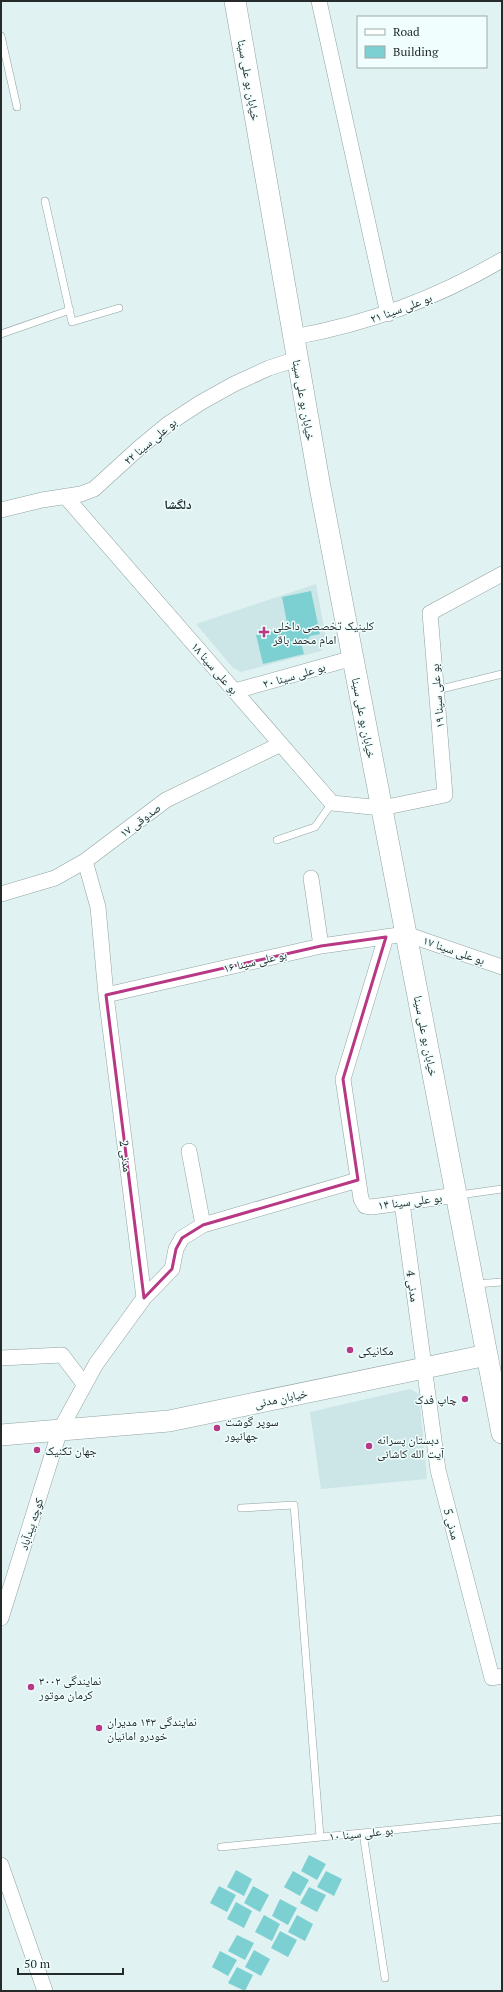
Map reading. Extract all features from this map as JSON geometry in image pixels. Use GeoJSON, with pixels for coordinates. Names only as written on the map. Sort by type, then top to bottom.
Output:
{"type":"FeatureCollection","features":[{"type":"Feature","properties":{"kind":"main road","name":"خیابان بو علی سینا"},"geometry":{"type":"LineString","coordinates":[[235,1],[297,359],[382,808],[396,935],[456,1195],[473,1284],[490,1360],[502,1433]]}},
{"type":"Feature","properties":{"kind":"main road","name":"خیابان مدنی"},"geometry":{"type":"LineString","coordinates":[[1,1435],[169,1420],[424,1368],[490,1360]]}},
{"type":"Feature","properties":{"kind":"street"},"geometry":{"type":"LineString","coordinates":[[319,1],[388,314]]}},
{"type":"Feature","properties":{"kind":"street","name":"بو علی سینا ۲۱"},"geometry":{"type":"LineString","coordinates":[[294,337],[340,328],[388,314],[431,298],[472,278],[502,260]]}},
{"type":"Feature","properties":{"kind":"street","name":"بو علی سینا ۲۲"},"geometry":{"type":"LineString","coordinates":[[1,510],[81,494],[94,489],[138,448],[168,424],[200,403],[234,384],[269,368],[297,359]]}},
{"type":"Feature","properties":{"kind":"street","name":"بو علی سینا ۱۸"},"geometry":{"type":"LineString","coordinates":[[65,496],[332,803]]}},
{"type":"Feature","properties":{"kind":"street","name":"بو علی سینا ۱۹"},"geometry":{"type":"LineString","coordinates":[[382,808],[445,795],[430,613],[502,574]]}},
{"type":"Feature","properties":{"kind":"street","name":"بو علی سینا ۲۰"},"geometry":{"type":"LineString","coordinates":[[235,691],[353,658]]}},
{"type":"Feature","properties":{"kind":"street","name":"صدوقی ۱۷"},"geometry":{"type":"LineString","coordinates":[[1,894],[55,878],[85,861],[166,800],[281,744]]}},
{"type":"Feature","properties":{"kind":"street"},"geometry":{"type":"LineString","coordinates":[[332,803],[382,808]]}},
{"type":"Feature","properties":{"kind":"street","name":"مدنی 2"},"geometry":{"type":"LineString","coordinates":[[85,861],[98,907],[106,995],[144,1298]]}},
{"type":"Feature","properties":{"kind":"street"},"geometry":{"type":"LineString","coordinates":[[311,878],[321,946]]}},
{"type":"Feature","properties":{"kind":"street"},"geometry":{"type":"LineString","coordinates":[[60,1430],[84,1384],[110,1343],[144,1298],[172,1269],[176,1249],[182,1238],[203,1225],[358,1180],[343,1079],[396,935]]}},
{"type":"Feature","properties":{"kind":"street","name":"بو علی سینا ۱۶"},"geometry":{"type":"LineString","coordinates":[[106,995],[321,946],[396,935]]}},
{"type":"Feature","properties":{"kind":"street","name":"بو علی سینا ۱۷"},"geometry":{"type":"LineString","coordinates":[[396,935],[502,967]]}},
{"type":"Feature","properties":{"kind":"street"},"geometry":{"type":"LineString","coordinates":[[189,1151],[203,1225]]}},
{"type":"Feature","properties":{"kind":"street","name":"بو علی سینا ۱۴"},"geometry":{"type":"LineString","coordinates":[[358,1180],[361,1199],[365,1206],[402,1203],[456,1195]]}},
{"type":"Feature","properties":{"kind":"street","name":"مدنی 4"},"geometry":{"type":"LineString","coordinates":[[402,1203],[424,1368]]}},
{"type":"Feature","properties":{"kind":"street"},"geometry":{"type":"LineString","coordinates":[[1,1358],[62,1355],[84,1384]]}},
{"type":"Feature","properties":{"kind":"street","name":"مدنی 5"},"geometry":{"type":"LineString","coordinates":[[424,1368],[438,1470],[497,1677]]}},
{"type":"Feature","properties":{"kind":"street","name":"کوچه بیدآباد"},"geometry":{"type":"LineString","coordinates":[[1,1618],[60,1430]]}},
{"type":"Feature","properties":{"kind":"street"},"geometry":{"type":"LineString","coordinates":[[1,1865],[45,1991]]}},
{"type":"Feature","properties":{"kind":"lane"},"geometry":{"type":"LineString","coordinates":[[1,36],[16,107]]}},
{"type":"Feature","properties":{"kind":"lane"},"geometry":{"type":"LineString","coordinates":[[45,201],[72,322],[119,308]]}},
{"type":"Feature","properties":{"kind":"lane"},"geometry":{"type":"LineString","coordinates":[[1,334],[70,310]]}},
{"type":"Feature","properties":{"kind":"lane"},"geometry":{"type":"LineString","coordinates":[[437,690],[502,674]]}},
{"type":"Feature","properties":{"kind":"lane"},"geometry":{"type":"LineString","coordinates":[[277,840],[316,827],[332,803]]}},
{"type":"Feature","properties":{"kind":"lane"},"geometry":{"type":"LineString","coordinates":[[456,1195],[502,1189]]}},
{"type":"Feature","properties":{"kind":"lane"},"geometry":{"type":"LineString","coordinates":[[473,1284],[502,1282]]}},
{"type":"Feature","properties":{"kind":"lane"},"geometry":{"type":"LineString","coordinates":[[241,1508],[294,1505],[320,1837]]}},
{"type":"Feature","properties":{"kind":"lane","name":"بو علی سینا ۱۰"},"geometry":{"type":"LineString","coordinates":[[221,1847],[502,1819]]}},
{"type":"Feature","properties":{"kind":"lane"},"geometry":{"type":"LineString","coordinates":[[363,1833],[385,1978]]}},
{"type":"Feature","properties":{"kind":"highlighted area"},"geometry":{"type":"Polygon","coordinates":[[[386,937],[343,1079],[358,1180],[203,1225],[182,1238],[176,1249],[172,1269],[144,1298],[106,995],[321,946],[386,937]]]}},
{"type":"Feature","properties":{"kind":"shaded area","name":"کلینیک تخصصی داخلی امام محمد باقر"},"geometry":{"type":"Polygon","coordinates":[[[316,584],[326,639],[321,651],[241,672],[233,668],[196,624],[316,584]]]}},
{"type":"Feature","properties":{"kind":"shaded area","name":"دبستان پسرانه آیت الله کاشانی"},"geometry":{"type":"Polygon","coordinates":[[[410,1389],[419,1394],[427,1479],[321,1489],[310,1412],[410,1389]]]}},
{"type":"Feature","properties":{"kind":"building"},"geometry":{"type":"Polygon","coordinates":[[[311,591],[320,634],[310,636],[302,647],[304,654],[263,664],[256,635],[288,628],[282,597],[311,591]]]}},
{"type":"Feature","properties":{"kind":"building"},"geometry":{"type":"Polygon","coordinates":[[[309,1855],[326,1864],[317,1880],[301,1871],[309,1855]]]}},
{"type":"Feature","properties":{"kind":"building"},"geometry":{"type":"Polygon","coordinates":[[[236,1870],[252,1879],[244,1896],[227,1887],[236,1870]]]}},
{"type":"Feature","properties":{"kind":"building"},"geometry":{"type":"Polygon","coordinates":[[[293,1871],[309,1880],[300,1896],[284,1887],[293,1871]]]}},
{"type":"Feature","properties":{"kind":"building"},"geometry":{"type":"Polygon","coordinates":[[[326,1871],[342,1879],[334,1896],[317,1887],[326,1871]]]}},
{"type":"Feature","properties":{"kind":"building"},"geometry":{"type":"Polygon","coordinates":[[[219,1886],[236,1895],[227,1912],[210,1903],[219,1886]]]}},
{"type":"Feature","properties":{"kind":"building"},"geometry":{"type":"Polygon","coordinates":[[[253,1886],[269,1895],[260,1912],[244,1903],[253,1886]]]}},
{"type":"Feature","properties":{"kind":"building"},"geometry":{"type":"Polygon","coordinates":[[[309,1887],[326,1895],[317,1912],[300,1903],[309,1887]]]}},
{"type":"Feature","properties":{"kind":"building"},"geometry":{"type":"Polygon","coordinates":[[[280,1899],[297,1908],[288,1925],[272,1916],[280,1899]]]}},
{"type":"Feature","properties":{"kind":"building"},"geometry":{"type":"Polygon","coordinates":[[[236,1902],[252,1911],[244,1928],[227,1919],[236,1902]]]}},
{"type":"Feature","properties":{"kind":"building"},"geometry":{"type":"Polygon","coordinates":[[[264,1915],[280,1924],[272,1941],[255,1932],[264,1915]]]}},
{"type":"Feature","properties":{"kind":"building"},"geometry":{"type":"Polygon","coordinates":[[[297,1915],[313,1924],[305,1941],[288,1932],[297,1915]]]}},
{"type":"Feature","properties":{"kind":"building"},"geometry":{"type":"Polygon","coordinates":[[[280,1931],[297,1940],[288,1957],[271,1948],[280,1931]]]}},
{"type":"Feature","properties":{"kind":"building"},"geometry":{"type":"Polygon","coordinates":[[[237,1935],[254,1943],[245,1960],[228,1951],[237,1935]]]}},
{"type":"Feature","properties":{"kind":"building"},"geometry":{"type":"Polygon","coordinates":[[[254,1950],[270,1959],[261,1976],[245,1967],[254,1950]]]}},
{"type":"Feature","properties":{"kind":"building"},"geometry":{"type":"Polygon","coordinates":[[[220,1951],[237,1960],[228,1976],[212,1967],[220,1951]]]}},
{"type":"Feature","properties":{"kind":"building"},"geometry":{"type":"Polygon","coordinates":[[[237,1967],[253,1975],[245,1991],[228,1983],[237,1967]]]}},
{"type":"Feature","properties":{"kind":"place","name":"کلینیک تخصصی داخلی امام محمد باقر"},"geometry":{"type":"Point","coordinates":[264,632]}},
{"type":"Feature","properties":{"kind":"place","name":"مکانیکی"},"geometry":{"type":"Point","coordinates":[350,1350]}},
{"type":"Feature","properties":{"kind":"place","name":"چاپ فدک"},"geometry":{"type":"Point","coordinates":[465,1399]}},
{"type":"Feature","properties":{"kind":"place","name":"سوپر گوشت جهانپور"},"geometry":{"type":"Point","coordinates":[217,1428]}},
{"type":"Feature","properties":{"kind":"place","name":"دبستان پسرانه آیت الله کاشانی"},"geometry":{"type":"Point","coordinates":[369,1446]}},
{"type":"Feature","properties":{"kind":"place","name":"جهان تکنیک"},"geometry":{"type":"Point","coordinates":[37,1450]}},
{"type":"Feature","properties":{"kind":"place","name":"نمایندگی ۳۰۰۲ کرمان موتور"},"geometry":{"type":"Point","coordinates":[31,1687]}},
{"type":"Feature","properties":{"kind":"place","name":"نمایندگی ۱۴۳ مدیران خودرو امانیان"},"geometry":{"type":"Point","coordinates":[99,1728]}},
{"type":"Feature","properties":{"kind":"district","name":"دلگشا"},"geometry":{"type":"Point","coordinates":[178,504]}}]}
